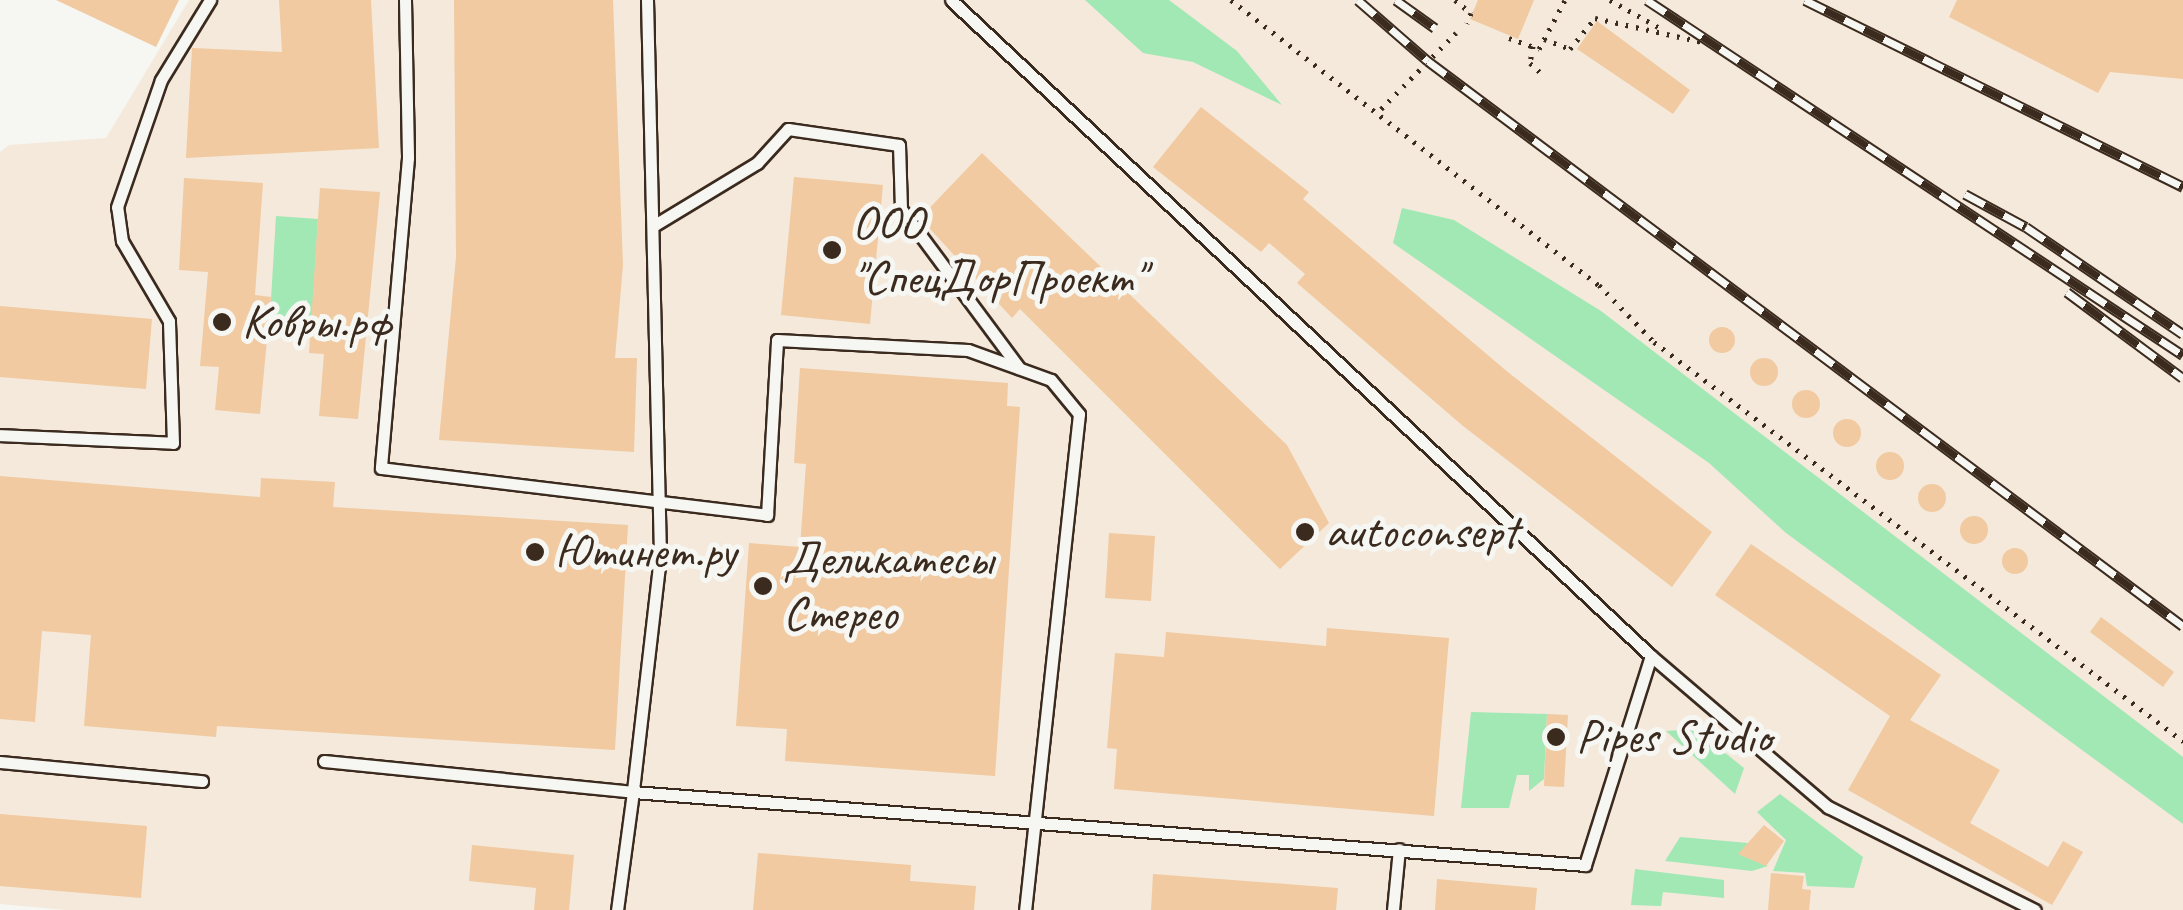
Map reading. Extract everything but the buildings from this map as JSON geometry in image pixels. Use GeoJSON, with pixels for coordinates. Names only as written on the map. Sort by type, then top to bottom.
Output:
{"type":"FeatureCollection","features":[{"type":"Feature","properties":{"kind":"lane"},"geometry":{"type":"LineString","coordinates":[[0,435],[174,443],[170,321],[122,241],[117,207],[161,80],[210,0]]}},
{"type":"Feature","properties":{"kind":"lane"},"geometry":{"type":"LineString","coordinates":[[405,0],[408,158],[380,468],[659,506],[766,516],[778,340],[968,350],[1051,380],[1079,414],[1025,910]]}},
{"type":"Feature","properties":{"kind":"lane"},"geometry":{"type":"LineString","coordinates":[[617,910],[660,556],[647,0]]}},
{"type":"Feature","properties":{"kind":"lane"},"geometry":{"type":"LineString","coordinates":[[951,0],[1651,656],[1828,807],[2035,910]]}},
{"type":"Feature","properties":{"kind":"lane"},"geometry":{"type":"LineString","coordinates":[[654,226],[756,163],[788,129],[899,145],[901,210],[1019,368]]}},
{"type":"Feature","properties":{"kind":"lane"},"geometry":{"type":"LineString","coordinates":[[324,760],[633,792],[1033,818],[1585,865],[1651,656]]}},
{"type":"Feature","properties":{"kind":"lane"},"geometry":{"type":"LineString","coordinates":[[0,762],[202,781]]}},
{"type":"Feature","properties":{"kind":"lane"},"geometry":{"type":"LineString","coordinates":[[1394,910],[1399,849]]}},
{"type":"Feature","properties":{"kind":"path"},"geometry":{"type":"LineString","coordinates":[[1230,0],[1380,110],[1423,154],[1599,285],[1654,342],[2183,741]]}},
{"type":"Feature","properties":{"kind":"path"},"geometry":{"type":"LineString","coordinates":[[1455,0],[1471,13],[1468,23]]}},
{"type":"Feature","properties":{"kind":"path"},"geometry":{"type":"LineString","coordinates":[[1509,38],[1539,49],[1565,0]]}},
{"type":"Feature","properties":{"kind":"path"},"geometry":{"type":"LineString","coordinates":[[1610,0],[1670,34]]}},
{"type":"Feature","properties":{"kind":"path"},"geometry":{"type":"LineString","coordinates":[[1544,39],[1570,49],[1595,18],[1702,42]]}},
{"type":"Feature","properties":{"kind":"path"},"geometry":{"type":"LineString","coordinates":[[1380,110],[1456,33]]}},
{"type":"Feature","properties":{"kind":"path"},"geometry":{"type":"LineString","coordinates":[[1533,46],[1530,62],[1541,73]]}},
{"type":"Feature","properties":{"kind":"shaded area"},"geometry":{"type":"Polygon","coordinates":[[[189,0],[2183,0],[2183,910],[67,910],[0,904],[0,152],[9,145],[106,138],[189,0]]]}},
{"type":"Feature","properties":{"kind":"green space"},"geometry":{"type":"Polygon","coordinates":[[[1085,0],[1169,0],[1237,51],[1282,105],[1193,62],[1143,53],[1085,0]]]}},
{"type":"Feature","properties":{"kind":"green space"},"geometry":{"type":"Polygon","coordinates":[[[1402,208],[1454,220],[1601,311],[2183,757],[2183,824],[1786,533],[1709,463],[1393,243],[1402,208]]]}},
{"type":"Feature","properties":{"kind":"green space"},"geometry":{"type":"Polygon","coordinates":[[[276,216],[318,219],[312,318],[270,316],[276,216]]]}},
{"type":"Feature","properties":{"kind":"green space"},"geometry":{"type":"Polygon","coordinates":[[[1471,712],[1547,714],[1544,779],[1529,791],[1529,775],[1517,775],[1509,808],[1461,808],[1471,712]]]}},
{"type":"Feature","properties":{"kind":"green space"},"geometry":{"type":"Polygon","coordinates":[[[1695,729],[1744,768],[1735,794],[1666,731],[1695,729]]]}},
{"type":"Feature","properties":{"kind":"green space"},"geometry":{"type":"Polygon","coordinates":[[[1780,794],[1863,857],[1854,888],[1807,886],[1805,873],[1773,871],[1786,840],[1757,812],[1780,794]]]}},
{"type":"Feature","properties":{"kind":"green space"},"geometry":{"type":"Polygon","coordinates":[[[1680,837],[1748,843],[1741,855],[1768,866],[1752,871],[1665,861],[1680,837]]]}},
{"type":"Feature","properties":{"kind":"green space"},"geometry":{"type":"Polygon","coordinates":[[[1635,869],[1724,880],[1724,898],[1663,892],[1661,906],[1631,905],[1635,869]]]}},
{"type":"Feature","properties":{"kind":"railway"},"geometry":{"type":"LineString","coordinates":[[1358,0],[1428,61],[2183,626]]}},
{"type":"Feature","properties":{"kind":"railway"},"geometry":{"type":"LineString","coordinates":[[1396,0],[1435,28]]}},
{"type":"Feature","properties":{"kind":"railway"},"geometry":{"type":"LineString","coordinates":[[1647,0],[2183,355]]}},
{"type":"Feature","properties":{"kind":"railway"},"geometry":{"type":"LineString","coordinates":[[1805,0],[2183,187]]}},
{"type":"Feature","properties":{"kind":"railway"},"geometry":{"type":"LineString","coordinates":[[1965,194],[2026,227],[2183,334]]}},
{"type":"Feature","properties":{"kind":"railway"},"geometry":{"type":"LineString","coordinates":[[2067,292],[2183,378]]}},
{"type":"Feature","properties":{"kind":"place","name":"ООО \"СпецДорПроект\""},"geometry":{"type":"Point","coordinates":[832,250]}},
{"type":"Feature","properties":{"kind":"place","name":"Ковры.рф"},"geometry":{"type":"Point","coordinates":[222,322]}},
{"type":"Feature","properties":{"kind":"place","name":"autoconsept"},"geometry":{"type":"Point","coordinates":[1305,532]}},
{"type":"Feature","properties":{"kind":"place","name":"Ютинет.ру"},"geometry":{"type":"Point","coordinates":[535,552]}},
{"type":"Feature","properties":{"kind":"place","name":"Деликатесы Стерео"},"geometry":{"type":"Point","coordinates":[763,586]}},
{"type":"Feature","properties":{"kind":"place","name":"Pipes Studio"},"geometry":{"type":"Point","coordinates":[1556,737]}}]}
